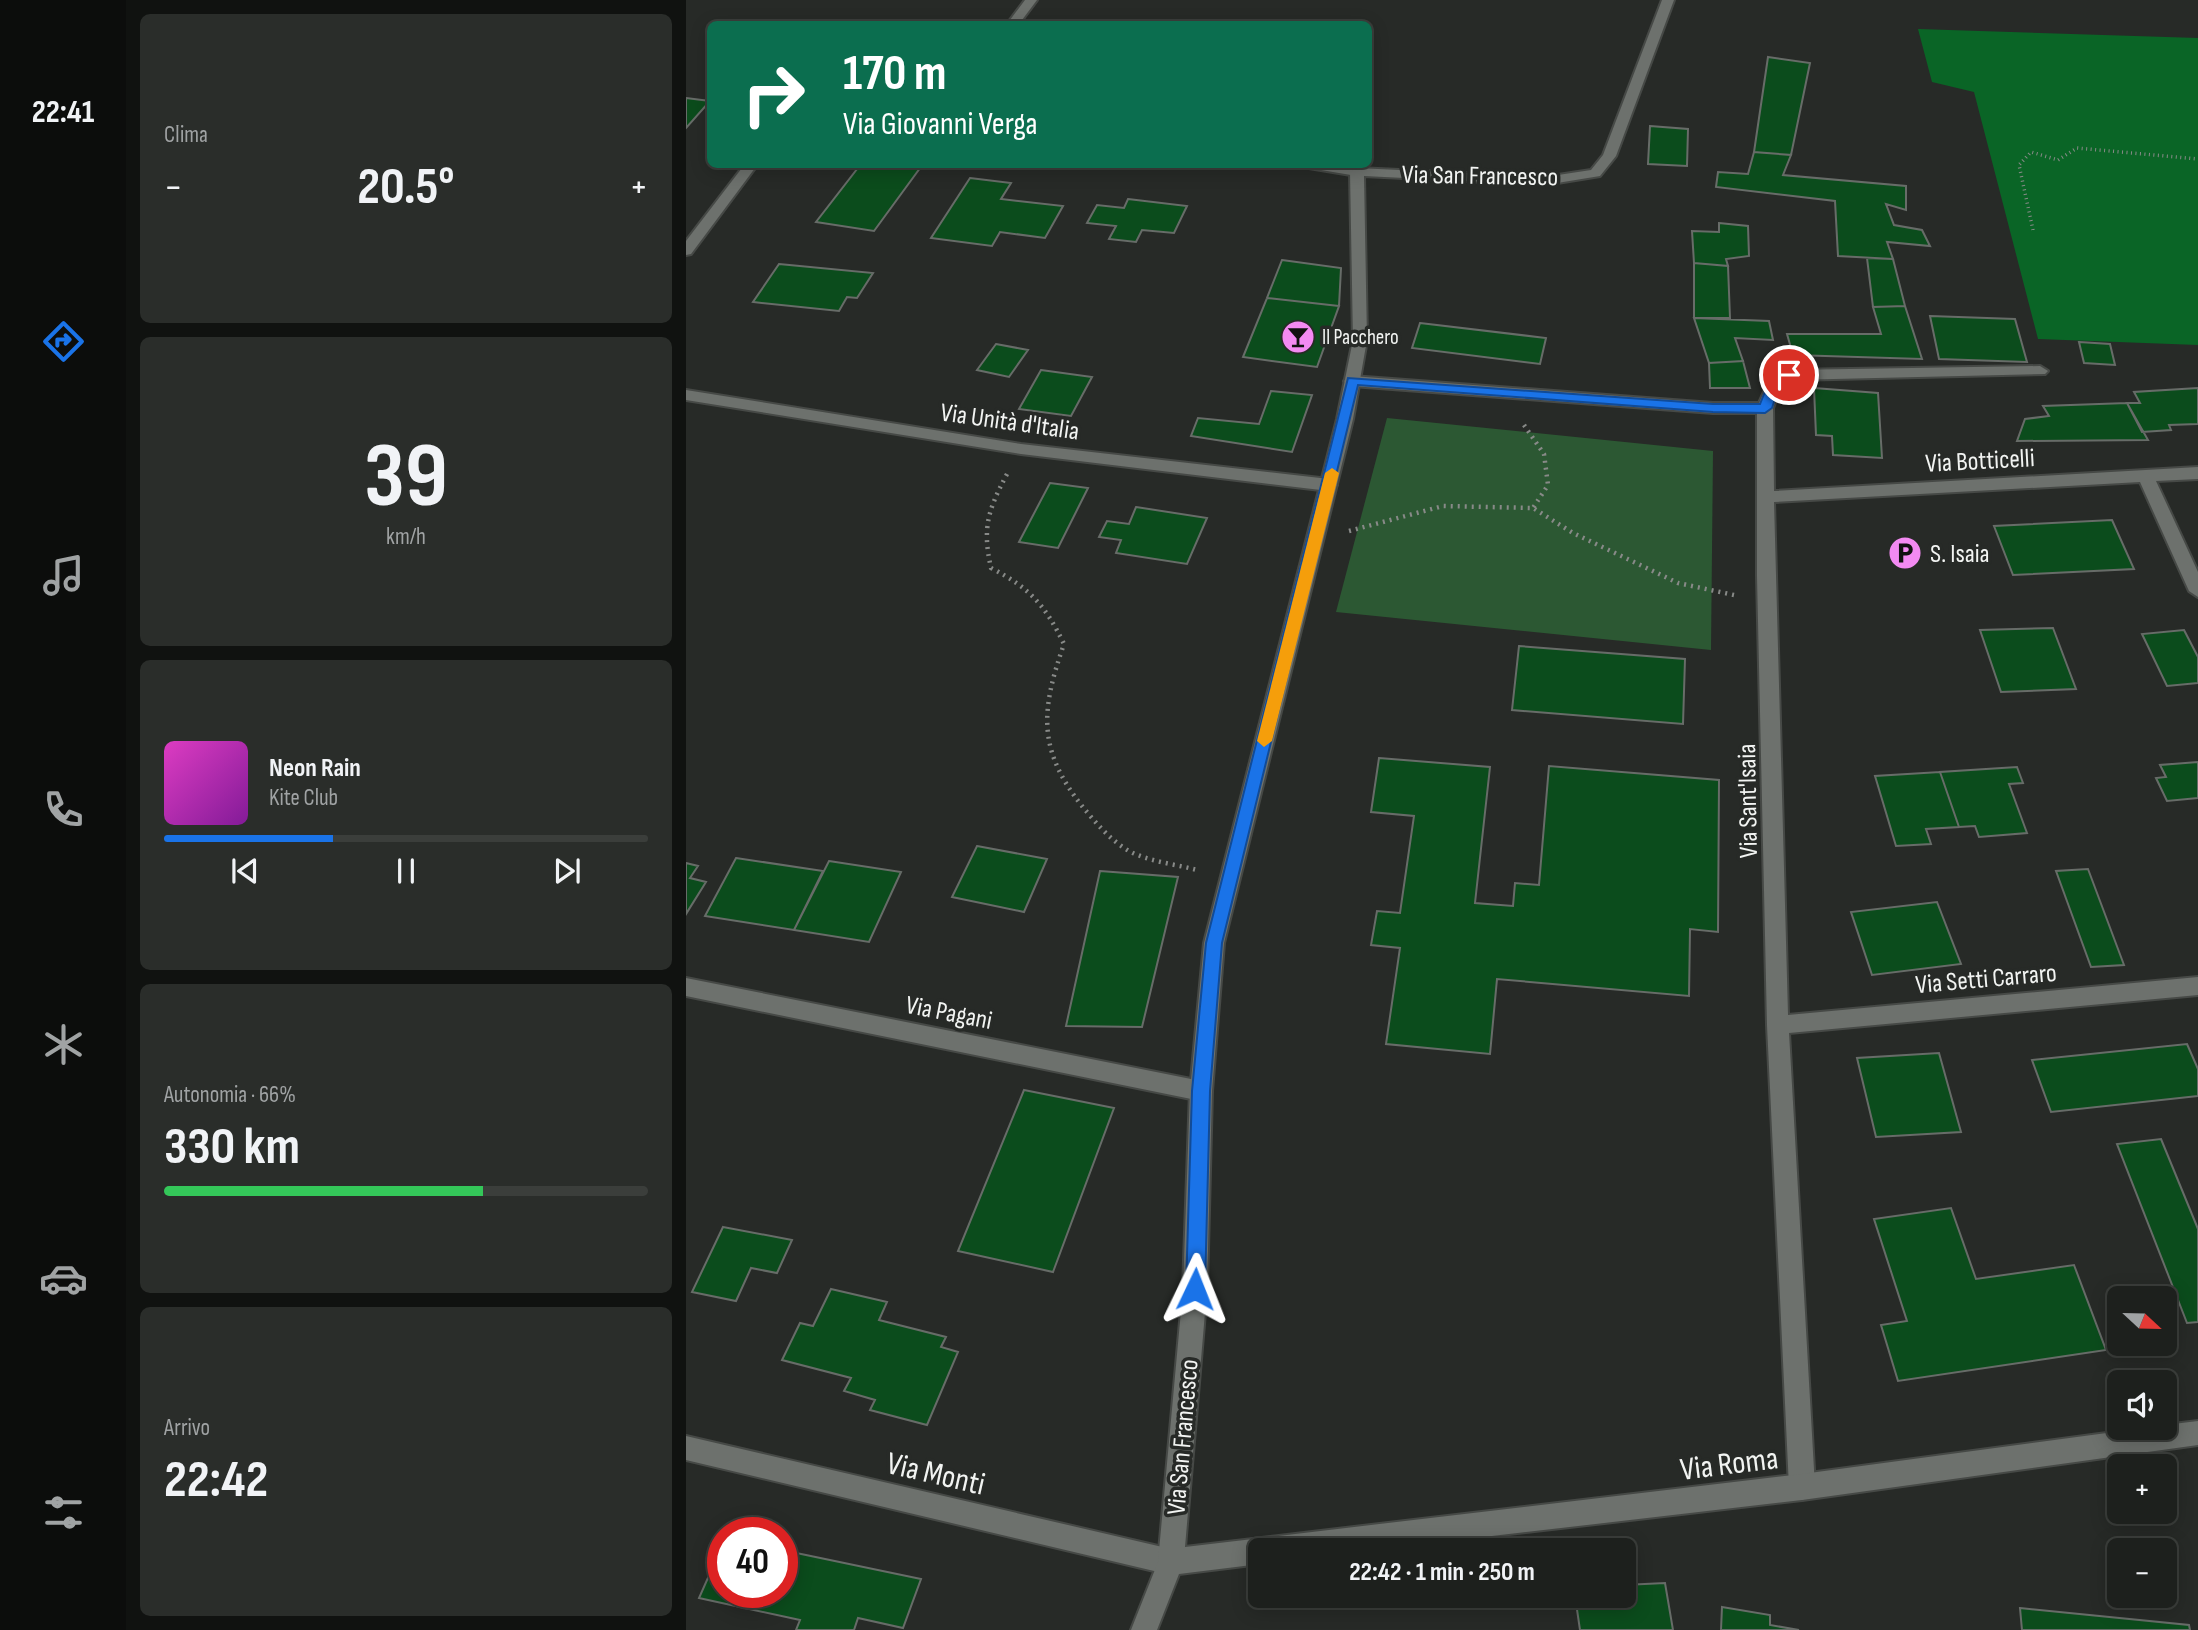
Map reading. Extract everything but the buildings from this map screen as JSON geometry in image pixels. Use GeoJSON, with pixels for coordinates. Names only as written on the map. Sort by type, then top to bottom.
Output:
{"type":"FeatureCollection","features":[{"type":"Feature","properties":{"kind":"street"},"geometry":{"type":"LineString","coordinates":[[1015,21],[1031,0]]}},
{"type":"Feature","properties":{"kind":"street","name":"Via San Francesco"},"geometry":{"type":"LineString","coordinates":[[1144,1630],[1171,1562],[1195,1289],[1201,1091],[1214,943],[1353,381],[1360,340],[1357,172],[1545,181],[1595,173],[1609,156],[1668,0]]}},
{"type":"Feature","properties":{"kind":"street"},"geometry":{"type":"LineString","coordinates":[[686,251],[749,168]]}},
{"type":"Feature","properties":{"kind":"street"},"geometry":{"type":"LineString","coordinates":[[1333,168],[1357,172]]}},
{"type":"Feature","properties":{"kind":"street","name":"Via Sant'Isaia"},"geometry":{"type":"LineString","coordinates":[[1802,1488],[1778,1025],[1765,408],[1775,382],[1789,375],[2040,370]]}},
{"type":"Feature","properties":{"kind":"street"},"geometry":{"type":"LineString","coordinates":[[1353,381],[1713,408],[1765,408]]}},
{"type":"Feature","properties":{"kind":"street","name":"Via Unità d'Italia"},"geometry":{"type":"LineString","coordinates":[[686,395],[1021,449],[1329,485]]}},
{"type":"Feature","properties":{"kind":"street","name":"Via Botticelli"},"geometry":{"type":"LineString","coordinates":[[1765,497],[2198,473]]}},
{"type":"Feature","properties":{"kind":"street"},"geometry":{"type":"LineString","coordinates":[[2146,476],[2198,591]]}},
{"type":"Feature","properties":{"kind":"street","name":"Via Setti Carraro"},"geometry":{"type":"LineString","coordinates":[[1778,1025],[2198,986]]}},
{"type":"Feature","properties":{"kind":"street","name":"Via Pagani"},"geometry":{"type":"LineString","coordinates":[[686,988],[1201,1091]]}},
{"type":"Feature","properties":{"kind":"street","name":"Via Roma"},"geometry":{"type":"LineString","coordinates":[[1371,1538],[1802,1488],[2198,1433]]}},
{"type":"Feature","properties":{"kind":"street","name":"Via Monti"},"geometry":{"type":"LineString","coordinates":[[686,1448],[1171,1562]]}},
{"type":"Feature","properties":{"kind":"street"},"geometry":{"type":"LineString","coordinates":[[1171,1562],[1248,1552]]}},
{"type":"Feature","properties":{"kind":"path"},"geometry":{"type":"LineString","coordinates":[[2033,230],[2019,165],[2031,152],[2058,160],[2077,148],[2198,159]]}},
{"type":"Feature","properties":{"kind":"path"},"geometry":{"type":"LineString","coordinates":[[1502,392],[1544,454],[1548,485],[1533,508]]}},
{"type":"Feature","properties":{"kind":"path"},"geometry":{"type":"LineString","coordinates":[[1021,449],[991,505],[983,537],[991,568],[1021,583],[1040,601],[1048,611],[1064,644],[1049,688],[1045,734],[1065,785],[1095,822],[1130,851],[1230,878]]}},
{"type":"Feature","properties":{"kind":"path"},"geometry":{"type":"LineString","coordinates":[[1315,541],[1443,506],[1533,508],[1573,533],[1678,583],[1707,592],[1767,598]]}},
{"type":"Feature","properties":{"kind":"green space"},"geometry":{"type":"Polygon","coordinates":[[[1918,29],[2198,38],[2198,345],[2038,339],[1974,92],[1932,82],[1918,29]]]}},
{"type":"Feature","properties":{"kind":"green space"},"geometry":{"type":"Polygon","coordinates":[[[1387,418],[1713,451],[1711,650],[1336,612],[1387,418]]]}},
{"type":"Feature","properties":{"kind":"slow traffic"},"geometry":{"type":"LineString","coordinates":[[1264,741],[1332,473]]}},
{"type":"Feature","properties":{"kind":"place","name":"Il Pacchero"},"geometry":{"type":"Point","coordinates":[1298,337]}},
{"type":"Feature","properties":{"kind":"place","name":"S. Isaia"},"geometry":{"type":"Point","coordinates":[1905,553]}},
{"type":"Feature","properties":{"kind":"route"},"geometry":{"type":"LineString","coordinates":[[1195,1289],[1201,1091],[1214,943],[1353,381],[1713,408],[1765,408],[1775,382],[1789,375]]}}]}
